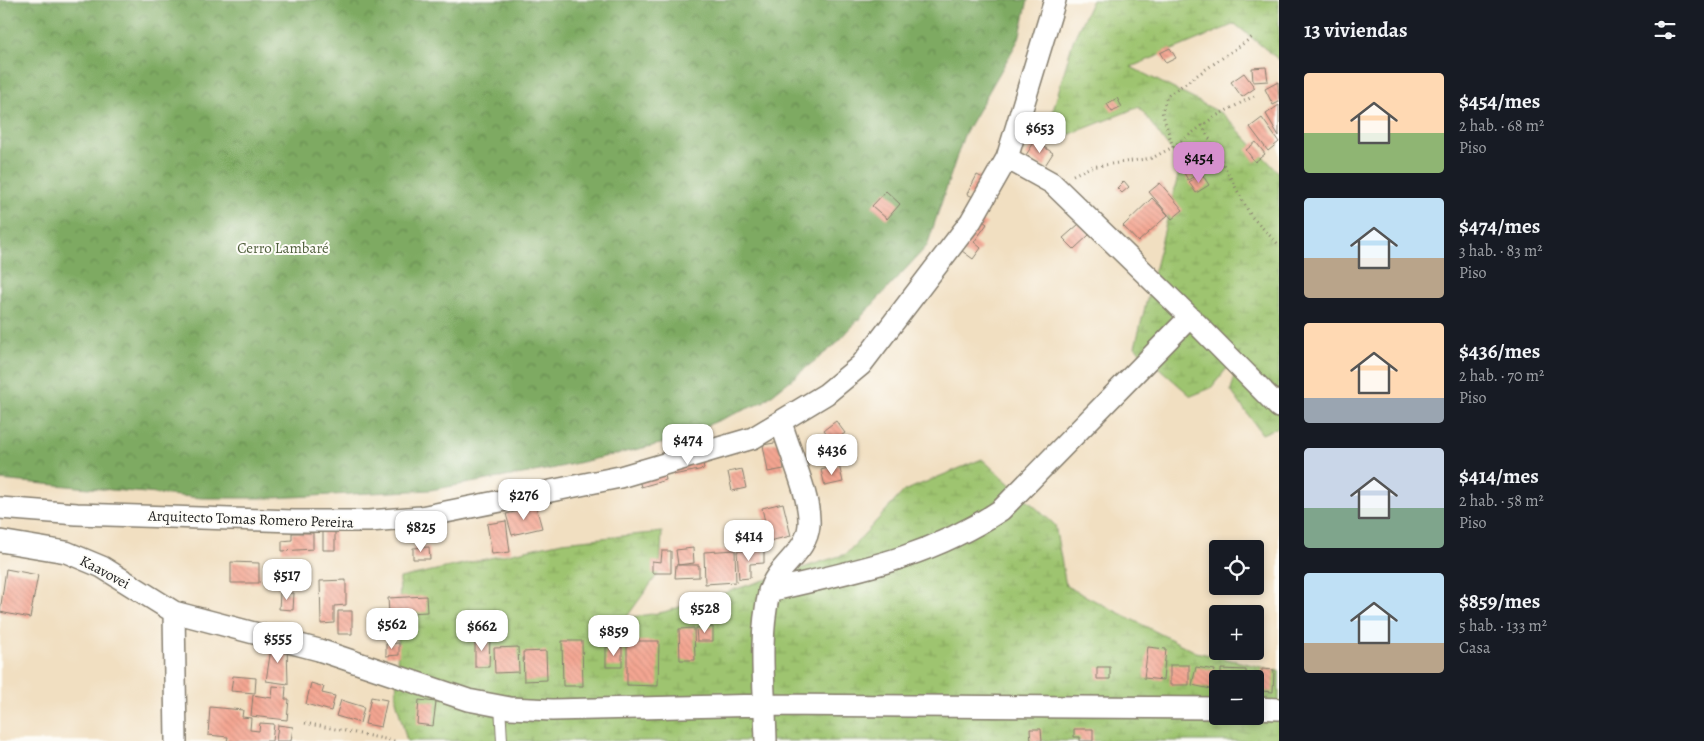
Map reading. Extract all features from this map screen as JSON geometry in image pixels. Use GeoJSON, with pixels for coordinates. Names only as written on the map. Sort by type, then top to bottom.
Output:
{"type":"FeatureCollection","features":[{"type":"Feature","properties":{"kind":"street","name":"Arquitecto Tomas Romero Pereira"},"geometry":{"type":"LineString","coordinates":[[0,508],[77,514],[369,522],[421,517],[620,477],[753,438],[826,394],[861,365],[971,221],[1007,158],[1055,0]]}},
{"type":"Feature","properties":{"kind":"street"},"geometry":{"type":"LineString","coordinates":[[1007,158],[1052,183],[1190,317],[1279,407]]}},
{"type":"Feature","properties":{"kind":"street"},"geometry":{"type":"LineString","coordinates":[[769,591],[851,573],[916,554],[974,528],[1001,510],[1190,317]]}},
{"type":"Feature","properties":{"kind":"street"},"geometry":{"type":"LineString","coordinates":[[766,741],[763,631],[769,591],[782,567],[797,555],[808,534],[809,523],[803,492],[781,422]]}},
{"type":"Feature","properties":{"kind":"street","name":"Kaavovei"},"geometry":{"type":"LineString","coordinates":[[0,541],[66,552],[102,567],[174,612],[319,650],[468,700],[510,708],[552,710],[765,705],[1209,708]]}},
{"type":"Feature","properties":{"kind":"street"},"geometry":{"type":"LineString","coordinates":[[174,612],[176,741]]}},
{"type":"Feature","properties":{"kind":"street"},"geometry":{"type":"LineString","coordinates":[[1264,708],[1279,708]]}},
{"type":"Feature","properties":{"kind":"lane"},"geometry":{"type":"LineString","coordinates":[[500,705],[502,741]]}},
{"type":"Feature","properties":{"kind":"path"},"geometry":{"type":"LineString","coordinates":[[1173,147],[1162,112],[1167,96],[1254,36]]}},
{"type":"Feature","properties":{"kind":"path"},"geometry":{"type":"LineString","coordinates":[[1052,183],[1091,167],[1152,158],[1173,147],[1202,125],[1256,95]]}},
{"type":"Feature","properties":{"kind":"path"},"geometry":{"type":"LineString","coordinates":[[1202,125],[1252,216],[1279,245]]}},
{"type":"Feature","properties":{"kind":"path"},"geometry":{"type":"LineString","coordinates":[[305,723],[395,741]]}},
{"type":"Feature","properties":{"kind":"green space","name":"Cerro Lambaré"},"geometry":{"type":"Polygon","coordinates":[[[0,0],[1028,0],[1019,39],[964,135],[927,246],[836,344],[763,402],[665,443],[551,469],[430,490],[272,498],[202,498],[0,480],[0,0]]]}},
{"type":"Feature","properties":{"kind":"green space"},"geometry":{"type":"Polygon","coordinates":[[[1092,0],[1279,0],[1279,60],[1235,24],[1131,67],[1223,114],[1279,173],[1279,427],[1262,434],[1231,391],[1240,352],[1211,388],[1191,396],[1135,347],[1181,164],[1139,107],[1043,145],[1073,41],[1092,0]]]}},
{"type":"Feature","properties":{"kind":"green space"},"geometry":{"type":"Polygon","coordinates":[[[982,459],[1055,525],[1066,586],[1196,652],[1209,655],[1209,660],[1231,660],[1279,671],[1279,741],[407,741],[396,700],[400,578],[562,542],[662,532],[660,571],[626,618],[664,612],[846,554],[904,491],[982,459]]]}},
{"type":"Feature","properties":{"kind":"building"},"geometry":{"type":"Polygon","coordinates":[[[1170,48],[1176,58],[1166,63],[1160,53],[1170,48]]]}},
{"type":"Feature","properties":{"kind":"building"},"geometry":{"type":"Polygon","coordinates":[[[1266,67],[1268,81],[1253,82],[1252,68],[1266,67]]]}},
{"type":"Feature","properties":{"kind":"building"},"geometry":{"type":"Polygon","coordinates":[[[1244,73],[1255,88],[1242,97],[1231,82],[1244,73]]]}},
{"type":"Feature","properties":{"kind":"building"},"geometry":{"type":"Polygon","coordinates":[[[1278,82],[1279,102],[1273,105],[1265,89],[1278,82]]]}},
{"type":"Feature","properties":{"kind":"building"},"geometry":{"type":"Polygon","coordinates":[[[1117,98],[1122,107],[1112,112],[1107,104],[1117,98]]]}},
{"type":"Feature","properties":{"kind":"building"},"geometry":{"type":"Polygon","coordinates":[[[1279,105],[1279,136],[1266,114],[1279,105]]]}},
{"type":"Feature","properties":{"kind":"building"},"geometry":{"type":"Polygon","coordinates":[[[1262,118],[1279,142],[1268,151],[1250,127],[1262,118]]]}},
{"type":"Feature","properties":{"kind":"building"},"geometry":{"type":"Polygon","coordinates":[[[1035,141],[1053,153],[1044,167],[1026,155],[1035,141]]]}},
{"type":"Feature","properties":{"kind":"building"},"geometry":{"type":"Polygon","coordinates":[[[1256,142],[1265,154],[1255,162],[1246,150],[1256,142]]]}},
{"type":"Feature","properties":{"kind":"building"},"geometry":{"type":"Polygon","coordinates":[[[1194,157],[1203,171],[1188,180],[1180,166],[1194,157]]]}},
{"type":"Feature","properties":{"kind":"building"},"geometry":{"type":"Polygon","coordinates":[[[1202,174],[1209,185],[1196,193],[1189,182],[1202,174]]]}},
{"type":"Feature","properties":{"kind":"building"},"geometry":{"type":"Polygon","coordinates":[[[977,175],[987,180],[977,199],[967,194],[977,175]]]}},
{"type":"Feature","properties":{"kind":"building"},"geometry":{"type":"Polygon","coordinates":[[[1124,181],[1129,187],[1122,193],[1117,188],[1124,181]]]}},
{"type":"Feature","properties":{"kind":"building"},"geometry":{"type":"Polygon","coordinates":[[[1160,183],[1183,210],[1172,219],[1149,192],[1160,183]]]}},
{"type":"Feature","properties":{"kind":"building"},"geometry":{"type":"Polygon","coordinates":[[[886,191],[900,204],[887,219],[872,206],[886,191]]]}},
{"type":"Feature","properties":{"kind":"building"},"geometry":{"type":"Polygon","coordinates":[[[1152,198],[1168,215],[1138,242],[1123,226],[1152,198]]]}},
{"type":"Feature","properties":{"kind":"building"},"geometry":{"type":"Polygon","coordinates":[[[976,216],[987,224],[974,242],[981,248],[973,259],[958,248],[976,216]]]}},
{"type":"Feature","properties":{"kind":"building"},"geometry":{"type":"Polygon","coordinates":[[[1079,224],[1089,235],[1074,249],[1063,238],[1079,224]]]}},
{"type":"Feature","properties":{"kind":"building"},"geometry":{"type":"Polygon","coordinates":[[[836,421],[845,433],[833,442],[824,430],[836,421]]]}},
{"type":"Feature","properties":{"kind":"building"},"geometry":{"type":"Polygon","coordinates":[[[780,442],[784,469],[768,472],[763,445],[780,442]]]}},
{"type":"Feature","properties":{"kind":"building"},"geometry":{"type":"Polygon","coordinates":[[[702,456],[704,469],[673,475],[671,462],[702,456]]]}},
{"type":"Feature","properties":{"kind":"building"},"geometry":{"type":"Polygon","coordinates":[[[839,465],[843,482],[825,486],[821,470],[839,465]]]}},
{"type":"Feature","properties":{"kind":"building"},"geometry":{"type":"Polygon","coordinates":[[[663,467],[666,480],[641,487],[637,473],[663,467]]]}},
{"type":"Feature","properties":{"kind":"building"},"geometry":{"type":"Polygon","coordinates":[[[742,469],[746,488],[732,491],[728,472],[742,469]]]}},
{"type":"Feature","properties":{"kind":"building"},"geometry":{"type":"Polygon","coordinates":[[[783,503],[791,536],[769,541],[762,508],[783,503]]]}},
{"type":"Feature","properties":{"kind":"building"},"geometry":{"type":"Polygon","coordinates":[[[536,507],[542,528],[512,535],[506,514],[536,507]]]}},
{"type":"Feature","properties":{"kind":"building"},"geometry":{"type":"Polygon","coordinates":[[[506,521],[510,552],[492,554],[487,524],[506,521]]]}},
{"type":"Feature","properties":{"kind":"building"},"geometry":{"type":"Polygon","coordinates":[[[323,531],[335,531],[335,550],[323,550],[323,531]]]}},
{"type":"Feature","properties":{"kind":"building"},"geometry":{"type":"Polygon","coordinates":[[[292,533],[313,533],[313,549],[282,551],[282,541],[292,540],[292,533]]]}},
{"type":"Feature","properties":{"kind":"building"},"geometry":{"type":"Polygon","coordinates":[[[429,547],[430,559],[413,559],[413,548],[429,547]]]}},
{"type":"Feature","properties":{"kind":"building"},"geometry":{"type":"Polygon","coordinates":[[[693,548],[694,563],[678,565],[676,550],[693,548]]]}},
{"type":"Feature","properties":{"kind":"building"},"geometry":{"type":"Polygon","coordinates":[[[735,550],[736,582],[705,584],[704,552],[735,550]]]}},
{"type":"Feature","properties":{"kind":"building"},"geometry":{"type":"Polygon","coordinates":[[[764,550],[764,563],[750,564],[750,578],[739,579],[737,551],[764,550]]]}},
{"type":"Feature","properties":{"kind":"building"},"geometry":{"type":"Polygon","coordinates":[[[662,551],[671,551],[671,573],[652,573],[652,561],[661,562],[662,551]]]}},
{"type":"Feature","properties":{"kind":"building"},"geometry":{"type":"Polygon","coordinates":[[[231,562],[259,563],[259,583],[231,583],[231,562]]]}},
{"type":"Feature","properties":{"kind":"building"},"geometry":{"type":"Polygon","coordinates":[[[676,565],[699,565],[699,577],[675,578],[676,565]]]}},
{"type":"Feature","properties":{"kind":"building"},"geometry":{"type":"Polygon","coordinates":[[[6,569],[38,575],[30,618],[0,612],[6,569]]]}},
{"type":"Feature","properties":{"kind":"building"},"geometry":{"type":"Polygon","coordinates":[[[346,580],[346,605],[334,606],[334,623],[321,624],[320,581],[346,580]]]}},
{"type":"Feature","properties":{"kind":"building"},"geometry":{"type":"Polygon","coordinates":[[[280,593],[294,593],[293,610],[279,609],[280,593]]]}},
{"type":"Feature","properties":{"kind":"building"},"geometry":{"type":"Polygon","coordinates":[[[426,596],[427,612],[389,614],[388,598],[426,596]]]}},
{"type":"Feature","properties":{"kind":"building"},"geometry":{"type":"Polygon","coordinates":[[[338,611],[352,611],[352,634],[338,634],[338,611]]]}},
{"type":"Feature","properties":{"kind":"building"},"geometry":{"type":"Polygon","coordinates":[[[713,627],[713,641],[697,641],[696,628],[713,627]]]}},
{"type":"Feature","properties":{"kind":"building"},"geometry":{"type":"Polygon","coordinates":[[[694,628],[695,660],[680,660],[679,629],[694,628]]]}},
{"type":"Feature","properties":{"kind":"building"},"geometry":{"type":"Polygon","coordinates":[[[475,637],[490,638],[489,667],[475,667],[475,637]]]}},
{"type":"Feature","properties":{"kind":"building"},"geometry":{"type":"Polygon","coordinates":[[[562,641],[582,641],[583,686],[563,686],[562,641]]]}},
{"type":"Feature","properties":{"kind":"building"},"geometry":{"type":"Polygon","coordinates":[[[627,641],[659,641],[658,686],[627,685],[627,641]]]}},
{"type":"Feature","properties":{"kind":"building"},"geometry":{"type":"Polygon","coordinates":[[[272,642],[287,645],[288,684],[266,681],[272,642]]]}},
{"type":"Feature","properties":{"kind":"building"},"geometry":{"type":"Polygon","coordinates":[[[399,643],[399,655],[386,656],[386,644],[399,643]]]}},
{"type":"Feature","properties":{"kind":"building"},"geometry":{"type":"Polygon","coordinates":[[[518,647],[519,672],[495,673],[494,648],[518,647]]]}},
{"type":"Feature","properties":{"kind":"building"},"geometry":{"type":"Polygon","coordinates":[[[606,647],[622,647],[622,667],[606,667],[606,647]]]}},
{"type":"Feature","properties":{"kind":"building"},"geometry":{"type":"Polygon","coordinates":[[[1148,647],[1166,649],[1163,680],[1144,678],[1148,647]]]}},
{"type":"Feature","properties":{"kind":"building"},"geometry":{"type":"Polygon","coordinates":[[[546,651],[547,680],[524,681],[523,652],[546,651]]]}},
{"type":"Feature","properties":{"kind":"building"},"geometry":{"type":"Polygon","coordinates":[[[1170,665],[1189,665],[1189,685],[1170,685],[1170,665]]]}},
{"type":"Feature","properties":{"kind":"building"},"geometry":{"type":"Polygon","coordinates":[[[1097,667],[1110,667],[1110,679],[1097,679],[1097,667]]]}},
{"type":"Feature","properties":{"kind":"building"},"geometry":{"type":"Polygon","coordinates":[[[1196,667],[1215,670],[1209,670],[1209,689],[1192,685],[1196,667]]]}},
{"type":"Feature","properties":{"kind":"building"},"geometry":{"type":"Polygon","coordinates":[[[1262,669],[1274,670],[1273,692],[1264,691],[1264,670],[1262,669]]]}},
{"type":"Feature","properties":{"kind":"building"},"geometry":{"type":"Polygon","coordinates":[[[233,676],[256,678],[255,693],[231,691],[233,676]]]}},
{"type":"Feature","properties":{"kind":"building"},"geometry":{"type":"Polygon","coordinates":[[[311,683],[324,687],[322,693],[335,696],[331,711],[306,704],[311,683]]]}},
{"type":"Feature","properties":{"kind":"building"},"geometry":{"type":"Polygon","coordinates":[[[273,686],[286,687],[285,699],[289,699],[287,720],[251,716],[253,695],[272,698],[273,686]]]}},
{"type":"Feature","properties":{"kind":"building"},"geometry":{"type":"Polygon","coordinates":[[[371,697],[387,700],[381,727],[365,724],[371,697]]]}},
{"type":"Feature","properties":{"kind":"building"},"geometry":{"type":"Polygon","coordinates":[[[341,700],[364,707],[360,723],[336,716],[341,700]]]}},
{"type":"Feature","properties":{"kind":"building"},"geometry":{"type":"Polygon","coordinates":[[[419,700],[436,702],[433,726],[417,724],[419,700]]]}},
{"type":"Feature","properties":{"kind":"building"},"geometry":{"type":"Polygon","coordinates":[[[210,707],[243,710],[242,717],[251,718],[250,730],[259,731],[260,723],[274,724],[272,741],[227,741],[228,737],[208,735],[210,707]]]}},
{"type":"Feature","properties":{"kind":"building"},"geometry":{"type":"Polygon","coordinates":[[[278,725],[293,727],[291,741],[276,741],[278,725]]]}},
{"type":"Feature","properties":{"kind":"building"},"geometry":{"type":"Polygon","coordinates":[[[1030,729],[1041,729],[1042,741],[1031,741],[1030,729]]]}},
{"type":"Feature","properties":{"kind":"building"},"geometry":{"type":"Polygon","coordinates":[[[1074,729],[1093,729],[1093,741],[1080,741],[1080,737],[1074,737],[1074,729]]]}}]}
